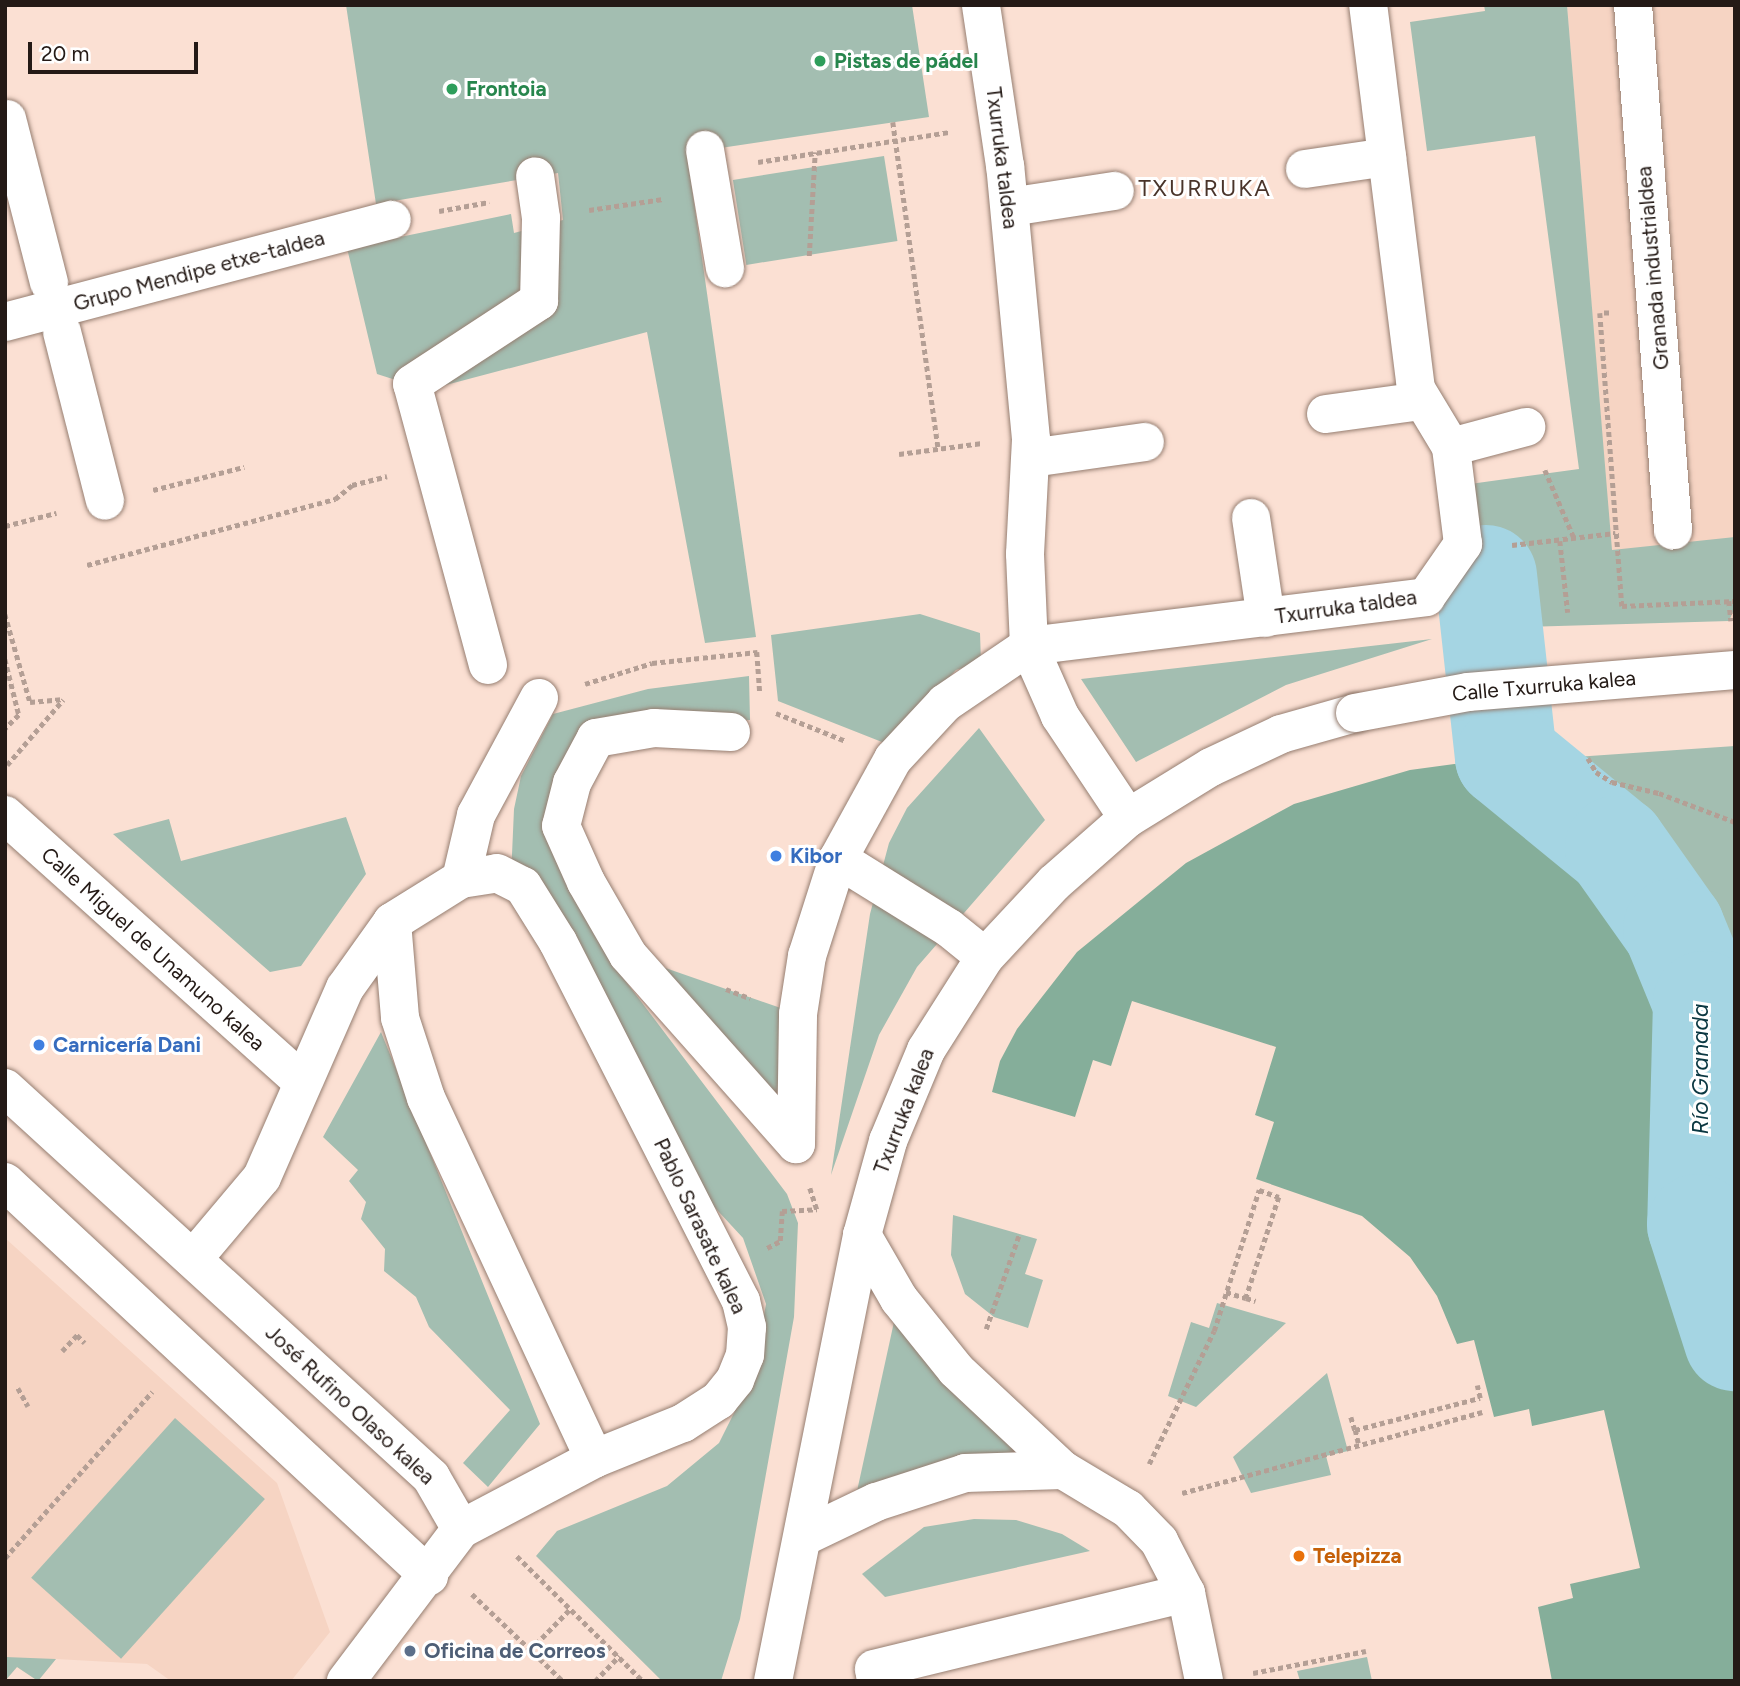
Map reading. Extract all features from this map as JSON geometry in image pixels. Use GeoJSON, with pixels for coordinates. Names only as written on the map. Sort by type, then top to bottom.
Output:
{"type":"FeatureCollection","features":[{"type":"Feature","properties":{"kind":"street","name":"Txurruka taldea"},"geometry":{"type":"LineString","coordinates":[[981,5],[1010,207],[1031,448],[1025,554],[1030,646],[1060,716],[1128,818]]}},
{"type":"Feature","properties":{"kind":"street"},"geometry":{"type":"LineString","coordinates":[[1367,5],[1416,389],[1451,447],[1463,544]]}},
{"type":"Feature","properties":{"kind":"street","name":"Granada industrialdea"},"geometry":{"type":"LineString","coordinates":[[1633,5],[1673,530]]}},
{"type":"Feature","properties":{"kind":"street","name":"Grupo Mendipe etxe-taldea"},"geometry":{"type":"LineString","coordinates":[[7,119],[50,283]]}},
{"type":"Feature","properties":{"kind":"street"},"geometry":{"type":"LineString","coordinates":[[1304,169],[1387,158]]}},
{"type":"Feature","properties":{"kind":"street"},"geometry":{"type":"LineString","coordinates":[[709,170],[725,268]]}},
{"type":"Feature","properties":{"kind":"street"},"geometry":{"type":"LineString","coordinates":[[1010,207],[1115,191]]}},
{"type":"Feature","properties":{"kind":"street"},"geometry":{"type":"LineString","coordinates":[[488,665],[412,384],[539,301],[538,196]]}},
{"type":"Feature","properties":{"kind":"street","name":"Grupo Mendipe etxe-taldea"},"geometry":{"type":"LineString","coordinates":[[5,322],[393,219]]}},
{"type":"Feature","properties":{"kind":"street","name":"Grupo Mendipe etxe-taldea"},"geometry":{"type":"LineString","coordinates":[[62,332],[104,501]]}},
{"type":"Feature","properties":{"kind":"street"},"geometry":{"type":"LineString","coordinates":[[1326,414],[1422,401]]}},
{"type":"Feature","properties":{"kind":"street"},"geometry":{"type":"LineString","coordinates":[[1451,447],[1526,427]]}},
{"type":"Feature","properties":{"kind":"street"},"geometry":{"type":"LineString","coordinates":[[1031,448],[1145,442]]}},
{"type":"Feature","properties":{"kind":"street"},"geometry":{"type":"LineString","coordinates":[[1251,518],[1266,618]]}},
{"type":"Feature","properties":{"kind":"street","name":"Txurruka taldea"},"geometry":{"type":"LineString","coordinates":[[1030,646],[1426,597],[1463,544]]}},
{"type":"Feature","properties":{"kind":"street"},"geometry":{"type":"LineString","coordinates":[[731,732],[654,728],[596,738],[568,791],[561,826],[586,882],[628,955],[796,1144],[798,1014],[807,956],[838,859],[893,759],[945,703],[1030,646]]}},
{"type":"Feature","properties":{"kind":"street","name":"Calle Txurruka kalea"},"geometry":{"type":"LineString","coordinates":[[1355,713],[1468,692],[1735,670]]}},
{"type":"Feature","properties":{"kind":"street"},"geometry":{"type":"LineString","coordinates":[[461,879],[476,815],[538,698]]}},
{"type":"Feature","properties":{"kind":"street","name":"Txurruka kalea"},"geometry":{"type":"LineString","coordinates":[[773,1681],[862,1235],[888,1141],[926,1050],[985,957],[1054,883],[1128,818],[1211,767],[1281,734],[1355,713]]}},
{"type":"Feature","properties":{"kind":"street","name":"Calle Miguel de Unamuno kalea"},"geometry":{"type":"LineString","coordinates":[[5,815],[301,1081]]}},
{"type":"Feature","properties":{"kind":"street"},"geometry":{"type":"LineString","coordinates":[[838,859],[949,928],[985,957]]}},
{"type":"Feature","properties":{"kind":"street","name":"Pablo Sarasate kalea"},"geometry":{"type":"LineString","coordinates":[[193,1259],[262,1177],[301,1081],[345,988],[392,922],[461,879],[496,873],[523,886],[558,942],[725,1269],[747,1327],[745,1355],[736,1380],[719,1400],[683,1423],[594,1459],[470,1524]]}},
{"type":"Feature","properties":{"kind":"street"},"geometry":{"type":"LineString","coordinates":[[392,922],[400,1018],[426,1098],[594,1459]]}},
{"type":"Feature","properties":{"kind":"street","name":"José Rufino Olaso kalea"},"geometry":{"type":"LineString","coordinates":[[5,1088],[431,1477],[470,1524]]}},
{"type":"Feature","properties":{"kind":"street"},"geometry":{"type":"LineString","coordinates":[[5,1182],[433,1569]]}},
{"type":"Feature","properties":{"kind":"street"},"geometry":{"type":"LineString","coordinates":[[862,1235],[899,1299],[956,1370],[1062,1470],[1128,1509],[1160,1541],[1186,1593],[1204,1681]]}},
{"type":"Feature","properties":{"kind":"street"},"geometry":{"type":"LineString","coordinates":[[803,1537],[877,1502],[965,1474],[1062,1470]]}},
{"type":"Feature","properties":{"kind":"street"},"geometry":{"type":"LineString","coordinates":[[346,1681],[470,1524]]}},
{"type":"Feature","properties":{"kind":"street"},"geometry":{"type":"LineString","coordinates":[[876,1681],[874,1669],[1186,1593]]}},
{"type":"Feature","properties":{"kind":"path"},"geometry":{"type":"LineString","coordinates":[[893,121],[938,447]]}},
{"type":"Feature","properties":{"kind":"path"},"geometry":{"type":"LineString","coordinates":[[393,219],[999,124]]}},
{"type":"Feature","properties":{"kind":"path"},"geometry":{"type":"LineString","coordinates":[[809,256],[815,152]]}},
{"type":"Feature","properties":{"kind":"path"},"geometry":{"type":"LineString","coordinates":[[1526,427],[1576,540]]}},
{"type":"Feature","properties":{"kind":"path"},"geometry":{"type":"LineString","coordinates":[[899,454],[938,447],[1031,448]]}},
{"type":"Feature","properties":{"kind":"path"},"geometry":{"type":"LineString","coordinates":[[87,565],[335,499],[352,485],[432,465]]}},
{"type":"Feature","properties":{"kind":"path"},"geometry":{"type":"LineString","coordinates":[[1463,544],[1576,540],[1615,533],[1622,606],[1735,601]]}},
{"type":"Feature","properties":{"kind":"path"},"geometry":{"type":"LineString","coordinates":[[1560,541],[1568,613]]}},
{"type":"Feature","properties":{"kind":"path"},"geometry":{"type":"LineString","coordinates":[[5,614],[30,702],[64,699],[5,766]]}},
{"type":"Feature","properties":{"kind":"path"},"geometry":{"type":"LineString","coordinates":[[538,698],[652,663],[757,652],[760,686]]}},
{"type":"Feature","properties":{"kind":"path"},"geometry":{"type":"LineString","coordinates":[[5,659],[19,715],[5,729]]}},
{"type":"Feature","properties":{"kind":"path"},"geometry":{"type":"LineString","coordinates":[[773,712],[893,759]]}},
{"type":"Feature","properties":{"kind":"path"},"geometry":{"type":"LineString","coordinates":[[1588,758],[1597,772],[1612,782],[1659,793],[1735,822]]}},
{"type":"Feature","properties":{"kind":"path"},"geometry":{"type":"LineString","coordinates":[[1128,1509],[1214,1331],[1259,1190],[1279,1197],[1246,1298]]}},
{"type":"Feature","properties":{"kind":"path"},"geometry":{"type":"LineString","coordinates":[[725,1269],[780,1241],[782,1211],[817,1209]]}},
{"type":"Feature","properties":{"kind":"path"},"geometry":{"type":"LineString","coordinates":[[956,1370],[990,1322],[1019,1235]]}},
{"type":"Feature","properties":{"kind":"path"},"geometry":{"type":"LineString","coordinates":[[1226,1292],[1256,1301]]}},
{"type":"Feature","properties":{"kind":"path"},"geometry":{"type":"LineString","coordinates":[[62,1352],[77,1335],[85,1343]]}},
{"type":"Feature","properties":{"kind":"path"},"geometry":{"type":"LineString","coordinates":[[1355,1430],[1480,1398],[1477,1385]]}},
{"type":"Feature","properties":{"kind":"path"},"geometry":{"type":"LineString","coordinates":[[18,1388],[28,1406]]}},
{"type":"Feature","properties":{"kind":"path"},"geometry":{"type":"LineString","coordinates":[[5,1558],[152,1392]]}},
{"type":"Feature","properties":{"kind":"path"},"geometry":{"type":"LineString","coordinates":[[1128,1509],[1358,1443],[1482,1412]]}},
{"type":"Feature","properties":{"kind":"path"},"geometry":{"type":"LineString","coordinates":[[1351,1417],[1358,1443]]}},
{"type":"Feature","properties":{"kind":"path"},"geometry":{"type":"LineString","coordinates":[[83,1458],[90,1464]]}},
{"type":"Feature","properties":{"kind":"path"},"geometry":{"type":"LineString","coordinates":[[470,1524],[570,1609],[643,1681]]}},
{"type":"Feature","properties":{"kind":"path"},"geometry":{"type":"LineString","coordinates":[[433,1569],[563,1681]]}},
{"type":"Feature","properties":{"kind":"path"},"geometry":{"type":"LineString","coordinates":[[530,1650],[570,1609]]}},
{"type":"Feature","properties":{"kind":"path"},"geometry":{"type":"LineString","coordinates":[[1250,1673],[1366,1651]]}},
{"type":"Feature","properties":{"kind":"path"},"geometry":{"type":"LineString","coordinates":[[595,1681],[619,1656]]}},
{"type":"Feature","properties":{"kind":"shaded area"},"geometry":{"type":"Polygon","coordinates":[[[1567,5],[1735,5],[1735,620],[1617,624],[1567,5]]]}},
{"type":"Feature","properties":{"kind":"shaded area"},"geometry":{"type":"Polygon","coordinates":[[[5,1238],[277,1483],[330,1632],[291,1681],[171,1681],[147,1664],[56,1659],[38,1681],[17,1667],[5,1681],[5,1238]]]}},
{"type":"Feature","properties":{"kind":"green space"},"geometry":{"type":"Polygon","coordinates":[[[346,5],[912,5],[929,117],[687,153],[756,637],[705,643],[647,332],[427,390],[377,374],[347,248],[511,214],[514,233],[563,220],[558,173],[376,204],[346,5]]]}},
{"type":"Feature","properties":{"kind":"green space"},"geometry":{"type":"Polygon","coordinates":[[[1484,5],[1567,5],[1612,550],[1735,537],[1735,607],[1729,621],[1523,627],[1513,545],[1475,546],[1470,484],[1579,469],[1535,136],[1427,151],[1410,22],[1485,11],[1484,5]]]}},
{"type":"Feature","properties":{"kind":"green space"},"geometry":{"type":"Polygon","coordinates":[[[884,156],[897,241],[746,265],[733,180],[884,156]]]}},
{"type":"Feature","properties":{"kind":"green space"},"geometry":{"type":"Polygon","coordinates":[[[920,614],[980,633],[981,662],[956,670],[887,744],[778,701],[771,635],[920,614]]]}},
{"type":"Feature","properties":{"kind":"green space"},"geometry":{"type":"Polygon","coordinates":[[[1432,639],[1286,685],[1136,762],[1081,679],[1432,639]]]}},
{"type":"Feature","properties":{"kind":"green space"},"geometry":{"type":"Polygon","coordinates":[[[749,676],[750,720],[586,729],[547,826],[624,979],[787,1194],[798,1223],[794,1317],[740,1619],[721,1681],[662,1681],[536,1556],[557,1531],[667,1486],[719,1443],[753,1375],[766,1304],[743,1238],[668,1157],[511,877],[514,809],[521,776],[553,714],[648,689],[749,676]]]}},
{"type":"Feature","properties":{"kind":"green space"},"geometry":{"type":"Polygon","coordinates":[[[979,728],[1045,820],[917,967],[879,1035],[831,1175],[870,914],[889,843],[907,808],[979,728]]]}},
{"type":"Feature","properties":{"kind":"green space"},"geometry":{"type":"Polygon","coordinates":[[[1735,746],[1735,1277],[1716,1217],[1718,997],[1690,920],[1625,831],[1546,759],[1735,746]]]}},
{"type":"Feature","properties":{"kind":"green space"},"geometry":{"type":"Polygon","coordinates":[[[1506,757],[1616,847],[1674,929],[1704,1002],[1698,1225],[1735,1340],[1735,1681],[1552,1681],[1538,1607],[1573,1598],[1570,1584],[1640,1568],[1604,1410],[1532,1426],[1529,1409],[1494,1417],[1474,1340],[1457,1344],[1437,1296],[1410,1257],[1362,1216],[1256,1179],[1274,1122],[1255,1115],[1276,1047],[1132,1001],[1111,1066],[1093,1060],[1075,1117],[992,1092],[1000,1061],[1017,1029],[1077,952],[1186,863],[1294,804],[1410,770],[1506,757]]]}},
{"type":"Feature","properties":{"kind":"green space"},"geometry":{"type":"Polygon","coordinates":[[[346,817],[366,874],[301,966],[270,972],[113,834],[169,819],[181,861],[346,817]]]}},
{"type":"Feature","properties":{"kind":"green space"},"geometry":{"type":"Polygon","coordinates":[[[628,955],[798,1014],[796,1144],[628,955]]]}},
{"type":"Feature","properties":{"kind":"green space"},"geometry":{"type":"Polygon","coordinates":[[[381,1032],[540,1424],[488,1487],[463,1463],[510,1410],[429,1327],[416,1297],[384,1271],[385,1249],[361,1219],[366,1202],[349,1181],[358,1170],[323,1137],[381,1032]]]}},
{"type":"Feature","properties":{"kind":"green space"},"geometry":{"type":"Polygon","coordinates":[[[953,1215],[1037,1239],[1025,1274],[1043,1280],[1028,1328],[994,1317],[965,1294],[951,1255],[953,1215]]]}},
{"type":"Feature","properties":{"kind":"green space"},"geometry":{"type":"Polygon","coordinates":[[[899,1299],[1063,1470],[852,1514],[899,1299]]]}},
{"type":"Feature","properties":{"kind":"green space"},"geometry":{"type":"Polygon","coordinates":[[[1217,1303],[1286,1323],[1196,1407],[1168,1396],[1191,1322],[1209,1328],[1217,1303]]]}},
{"type":"Feature","properties":{"kind":"green space"},"geometry":{"type":"Polygon","coordinates":[[[1327,1373],[1348,1451],[1326,1456],[1331,1475],[1251,1493],[1233,1457],[1327,1373]]]}},
{"type":"Feature","properties":{"kind":"green space"},"geometry":{"type":"Polygon","coordinates":[[[175,1418],[265,1499],[121,1659],[31,1578],[175,1418]]]}},
{"type":"Feature","properties":{"kind":"green space"},"geometry":{"type":"Polygon","coordinates":[[[974,1519],[1016,1520],[1062,1534],[1090,1551],[885,1597],[862,1574],[924,1527],[974,1519]]]}},
{"type":"Feature","properties":{"kind":"green space"},"geometry":{"type":"Polygon","coordinates":[[[5,1657],[56,1659],[38,1681],[17,1667],[5,1681],[5,1657]]]}},
{"type":"Feature","properties":{"kind":"green space"},"geometry":{"type":"Polygon","coordinates":[[[1367,1657],[1372,1681],[1300,1681],[1297,1671],[1367,1657]]]}},
{"type":"Feature","properties":{"kind":"waterway","name":"Río Granada"},"geometry":{"type":"LineString","coordinates":[[1486,576],[1506,757],[1616,847],[1674,929],[1704,1002],[1698,1225],[1735,1340]]}},
{"type":"Feature","properties":{"kind":"place","name":"Pistas de pádel"},"geometry":{"type":"Point","coordinates":[820,61]}},
{"type":"Feature","properties":{"kind":"place","name":"Frontoia"},"geometry":{"type":"Point","coordinates":[452,89]}},
{"type":"Feature","properties":{"kind":"place","name":"Kibor"},"geometry":{"type":"Point","coordinates":[776,856]}},
{"type":"Feature","properties":{"kind":"place","name":"Carnicería Dani"},"geometry":{"type":"Point","coordinates":[39,1045]}},
{"type":"Feature","properties":{"kind":"place","name":"Telepizza"},"geometry":{"type":"Point","coordinates":[1299,1556]}},
{"type":"Feature","properties":{"kind":"place","name":"Oficina de Correos"},"geometry":{"type":"Point","coordinates":[410,1651]}},
{"type":"Feature","properties":{"kind":"district","name":"TXURRUKA"},"geometry":{"type":"Point","coordinates":[1205,188]}}]}
